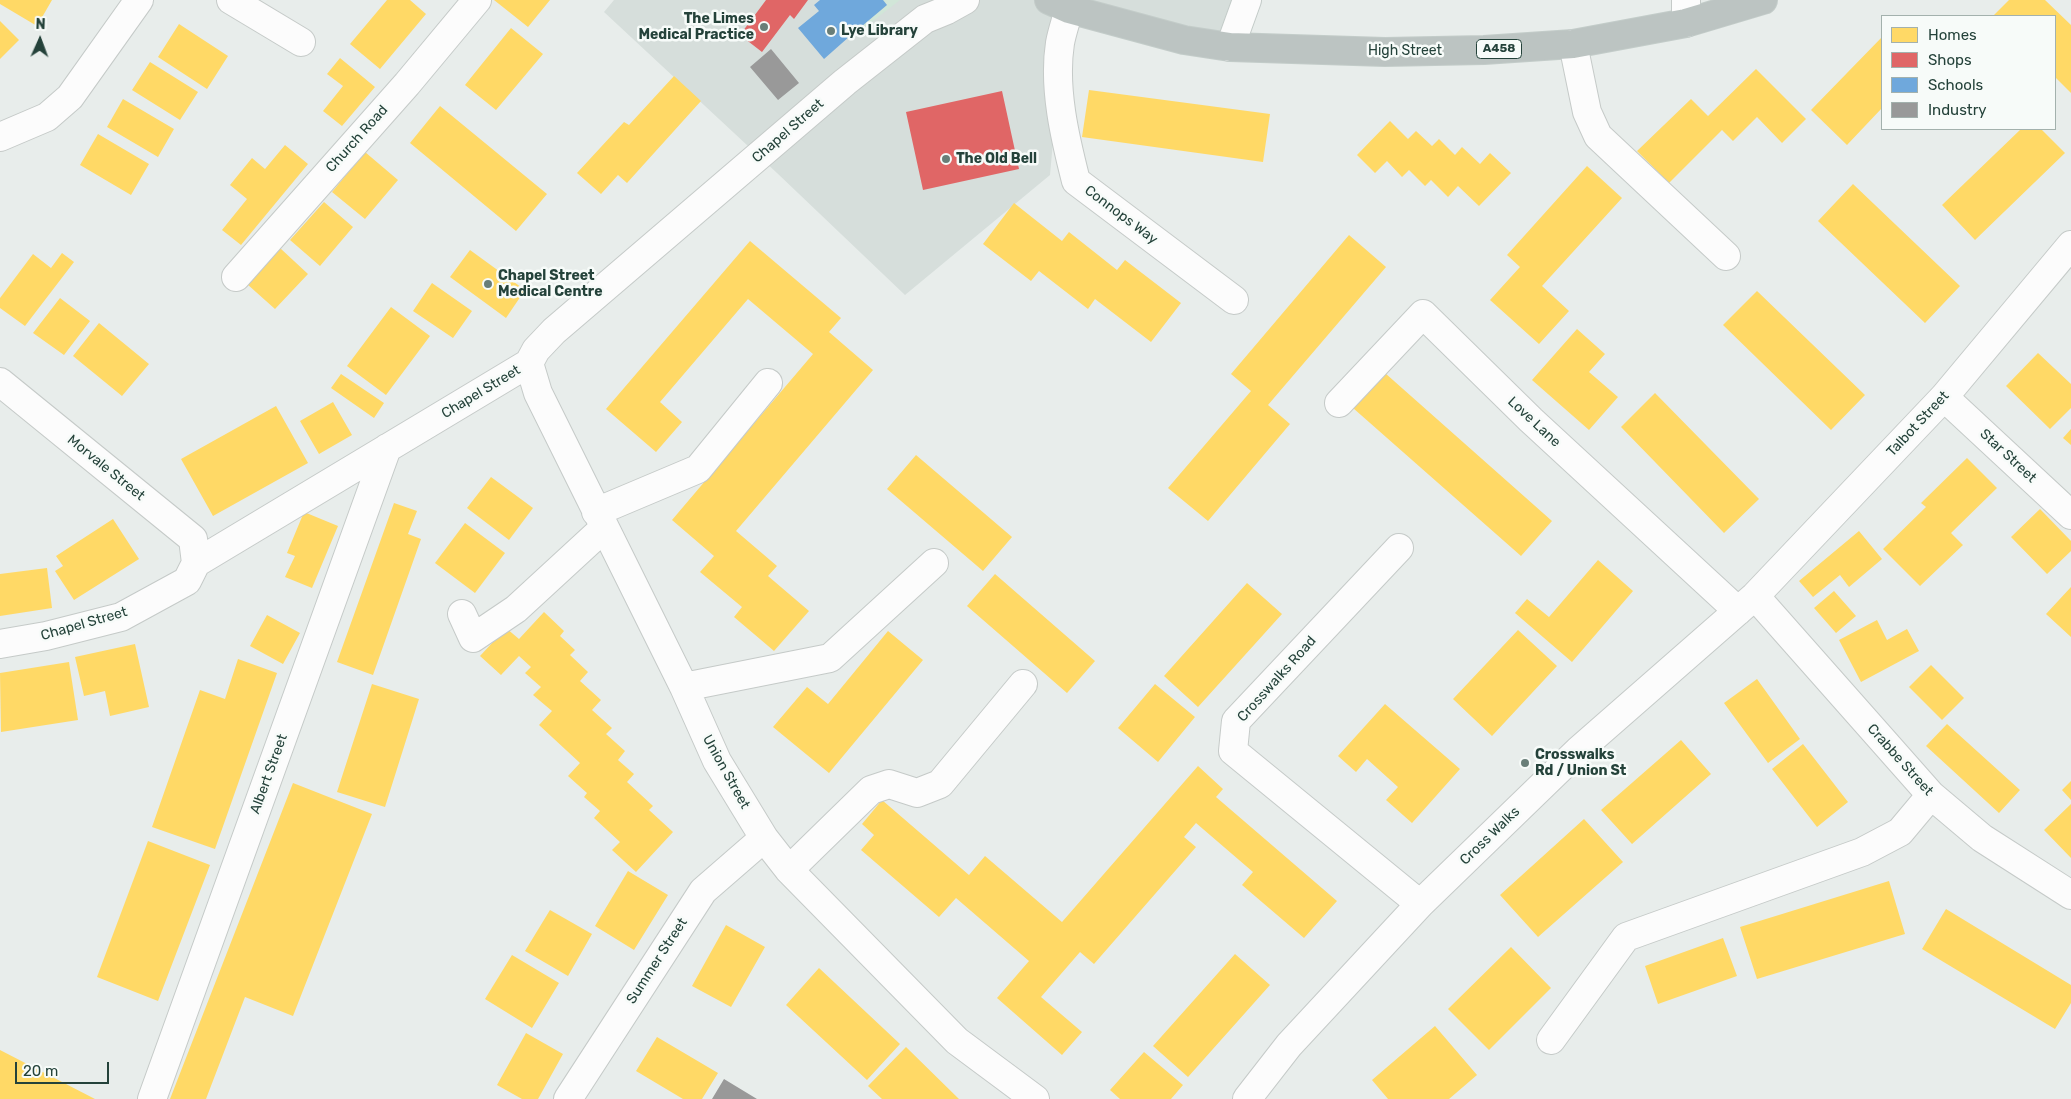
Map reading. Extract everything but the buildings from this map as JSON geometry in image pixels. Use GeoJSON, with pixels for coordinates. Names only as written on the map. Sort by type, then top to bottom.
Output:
{"type":"FeatureCollection","features":[{"type":"Feature","properties":{"kind":"highway","name":"High Street"},"geometry":{"type":"LineString","coordinates":[[1059,5],[1184,40],[1230,46],[1385,52],[1484,50],[1573,44],[1686,11],[1763,0]]}},
{"type":"Feature","properties":{"kind":"street"},"geometry":{"type":"LineString","coordinates":[[0,137],[47,117],[70,97],[139,0]]}},
{"type":"Feature","properties":{"kind":"street"},"geometry":{"type":"LineString","coordinates":[[230,0],[301,42]]}},
{"type":"Feature","properties":{"kind":"street","name":"Church Road"},"geometry":{"type":"LineString","coordinates":[[236,277],[407,84],[477,0]]}},
{"type":"Feature","properties":{"kind":"street","name":"Chapel Street"},"geometry":{"type":"LineString","coordinates":[[0,644],[46,636],[121,617],[188,581],[196,563],[529,363],[536,350],[554,331],[929,10],[947,10],[965,0]]}},
{"type":"Feature","properties":{"kind":"street"},"geometry":{"type":"LineString","coordinates":[[1230,46],[1247,0]]}},
{"type":"Feature","properties":{"kind":"street","name":"Connops Way"},"geometry":{"type":"LineString","coordinates":[[1059,5],[1058,86],[1068,151],[1076,181],[1234,300]]}},
{"type":"Feature","properties":{"kind":"street"},"geometry":{"type":"LineString","coordinates":[[1573,44],[1587,112],[1598,136],[1726,256]]}},
{"type":"Feature","properties":{"kind":"street","name":"Talbot Street"},"geometry":{"type":"LineString","coordinates":[[1747,603],[1944,396],[2071,245]]}},
{"type":"Feature","properties":{"kind":"street","name":"Love Lane"},"geometry":{"type":"LineString","coordinates":[[1339,403],[1423,314],[1531,420],[1747,603]]}},
{"type":"Feature","properties":{"kind":"street","name":"Union Street"},"geometry":{"type":"LineString","coordinates":[[529,363],[538,393],[684,686],[718,761],[764,838],[789,870],[957,1041],[1035,1099]]}},
{"type":"Feature","properties":{"kind":"street","name":"Morvale Street"},"geometry":{"type":"LineString","coordinates":[[0,382],[193,539],[196,563]]}},
{"type":"Feature","properties":{"kind":"street"},"geometry":{"type":"LineString","coordinates":[[462,614],[473,638],[516,610],[600,520],[698,469],[768,383]]}},
{"type":"Feature","properties":{"kind":"street","name":"Star Street"},"geometry":{"type":"LineString","coordinates":[[1944,396],[2071,515]]}},
{"type":"Feature","properties":{"kind":"street","name":"Albert Street"},"geometry":{"type":"LineString","coordinates":[[152,1099],[386,448]]}},
{"type":"Feature","properties":{"kind":"street","name":"Crosswalks Road"},"geometry":{"type":"LineString","coordinates":[[1399,548],[1236,722],[1233,751],[1420,904]]}},
{"type":"Feature","properties":{"kind":"street"},"geometry":{"type":"LineString","coordinates":[[684,686],[830,658],[934,563]]}},
{"type":"Feature","properties":{"kind":"street","name":"Crabbe Street"},"geometry":{"type":"LineString","coordinates":[[1747,603],[1930,795],[1982,838],[2071,895]]}},
{"type":"Feature","properties":{"kind":"street","name":"Cross Walks"},"geometry":{"type":"LineString","coordinates":[[1247,1099],[1289,1045],[1420,904],[1579,750],[1747,603]]}},
{"type":"Feature","properties":{"kind":"street"},"geometry":{"type":"LineString","coordinates":[[789,870],[871,790],[889,784],[917,792],[940,784],[1023,684]]}},
{"type":"Feature","properties":{"kind":"street"},"geometry":{"type":"LineString","coordinates":[[1551,1040],[1626,937],[1862,852],[1900,832],[1930,795]]}},
{"type":"Feature","properties":{"kind":"street","name":"Summer Street"},"geometry":{"type":"LineString","coordinates":[[568,1099],[703,891],[764,838]]}},
{"type":"Feature","properties":{"kind":"shaded area"},"geometry":{"type":"Polygon","coordinates":[[[614,0],[1247,0],[1230,47],[1069,10],[1058,86],[1050,175],[905,295],[604,12],[614,0]]]}},
{"type":"Feature","properties":{"kind":"green space"},"geometry":{"type":"Polygon","coordinates":[[[883,0],[900,0],[864,28],[862,26],[887,5],[883,0]]]}},
{"type":"Feature","properties":{"kind":"place","name":"The Limes Medical Practice"},"geometry":{"type":"Point","coordinates":[764,27]}},
{"type":"Feature","properties":{"kind":"place","name":"Lye Library"},"geometry":{"type":"Point","coordinates":[831,31]}},
{"type":"Feature","properties":{"kind":"place","name":"The Old Bell"},"geometry":{"type":"Point","coordinates":[946,159]}},
{"type":"Feature","properties":{"kind":"place","name":"Chapel Street Medical Centre"},"geometry":{"type":"Point","coordinates":[488,284]}},
{"type":"Feature","properties":{"kind":"place","name":"Crosswalks Rd / Union St"},"geometry":{"type":"Point","coordinates":[1525,763]}}]}
